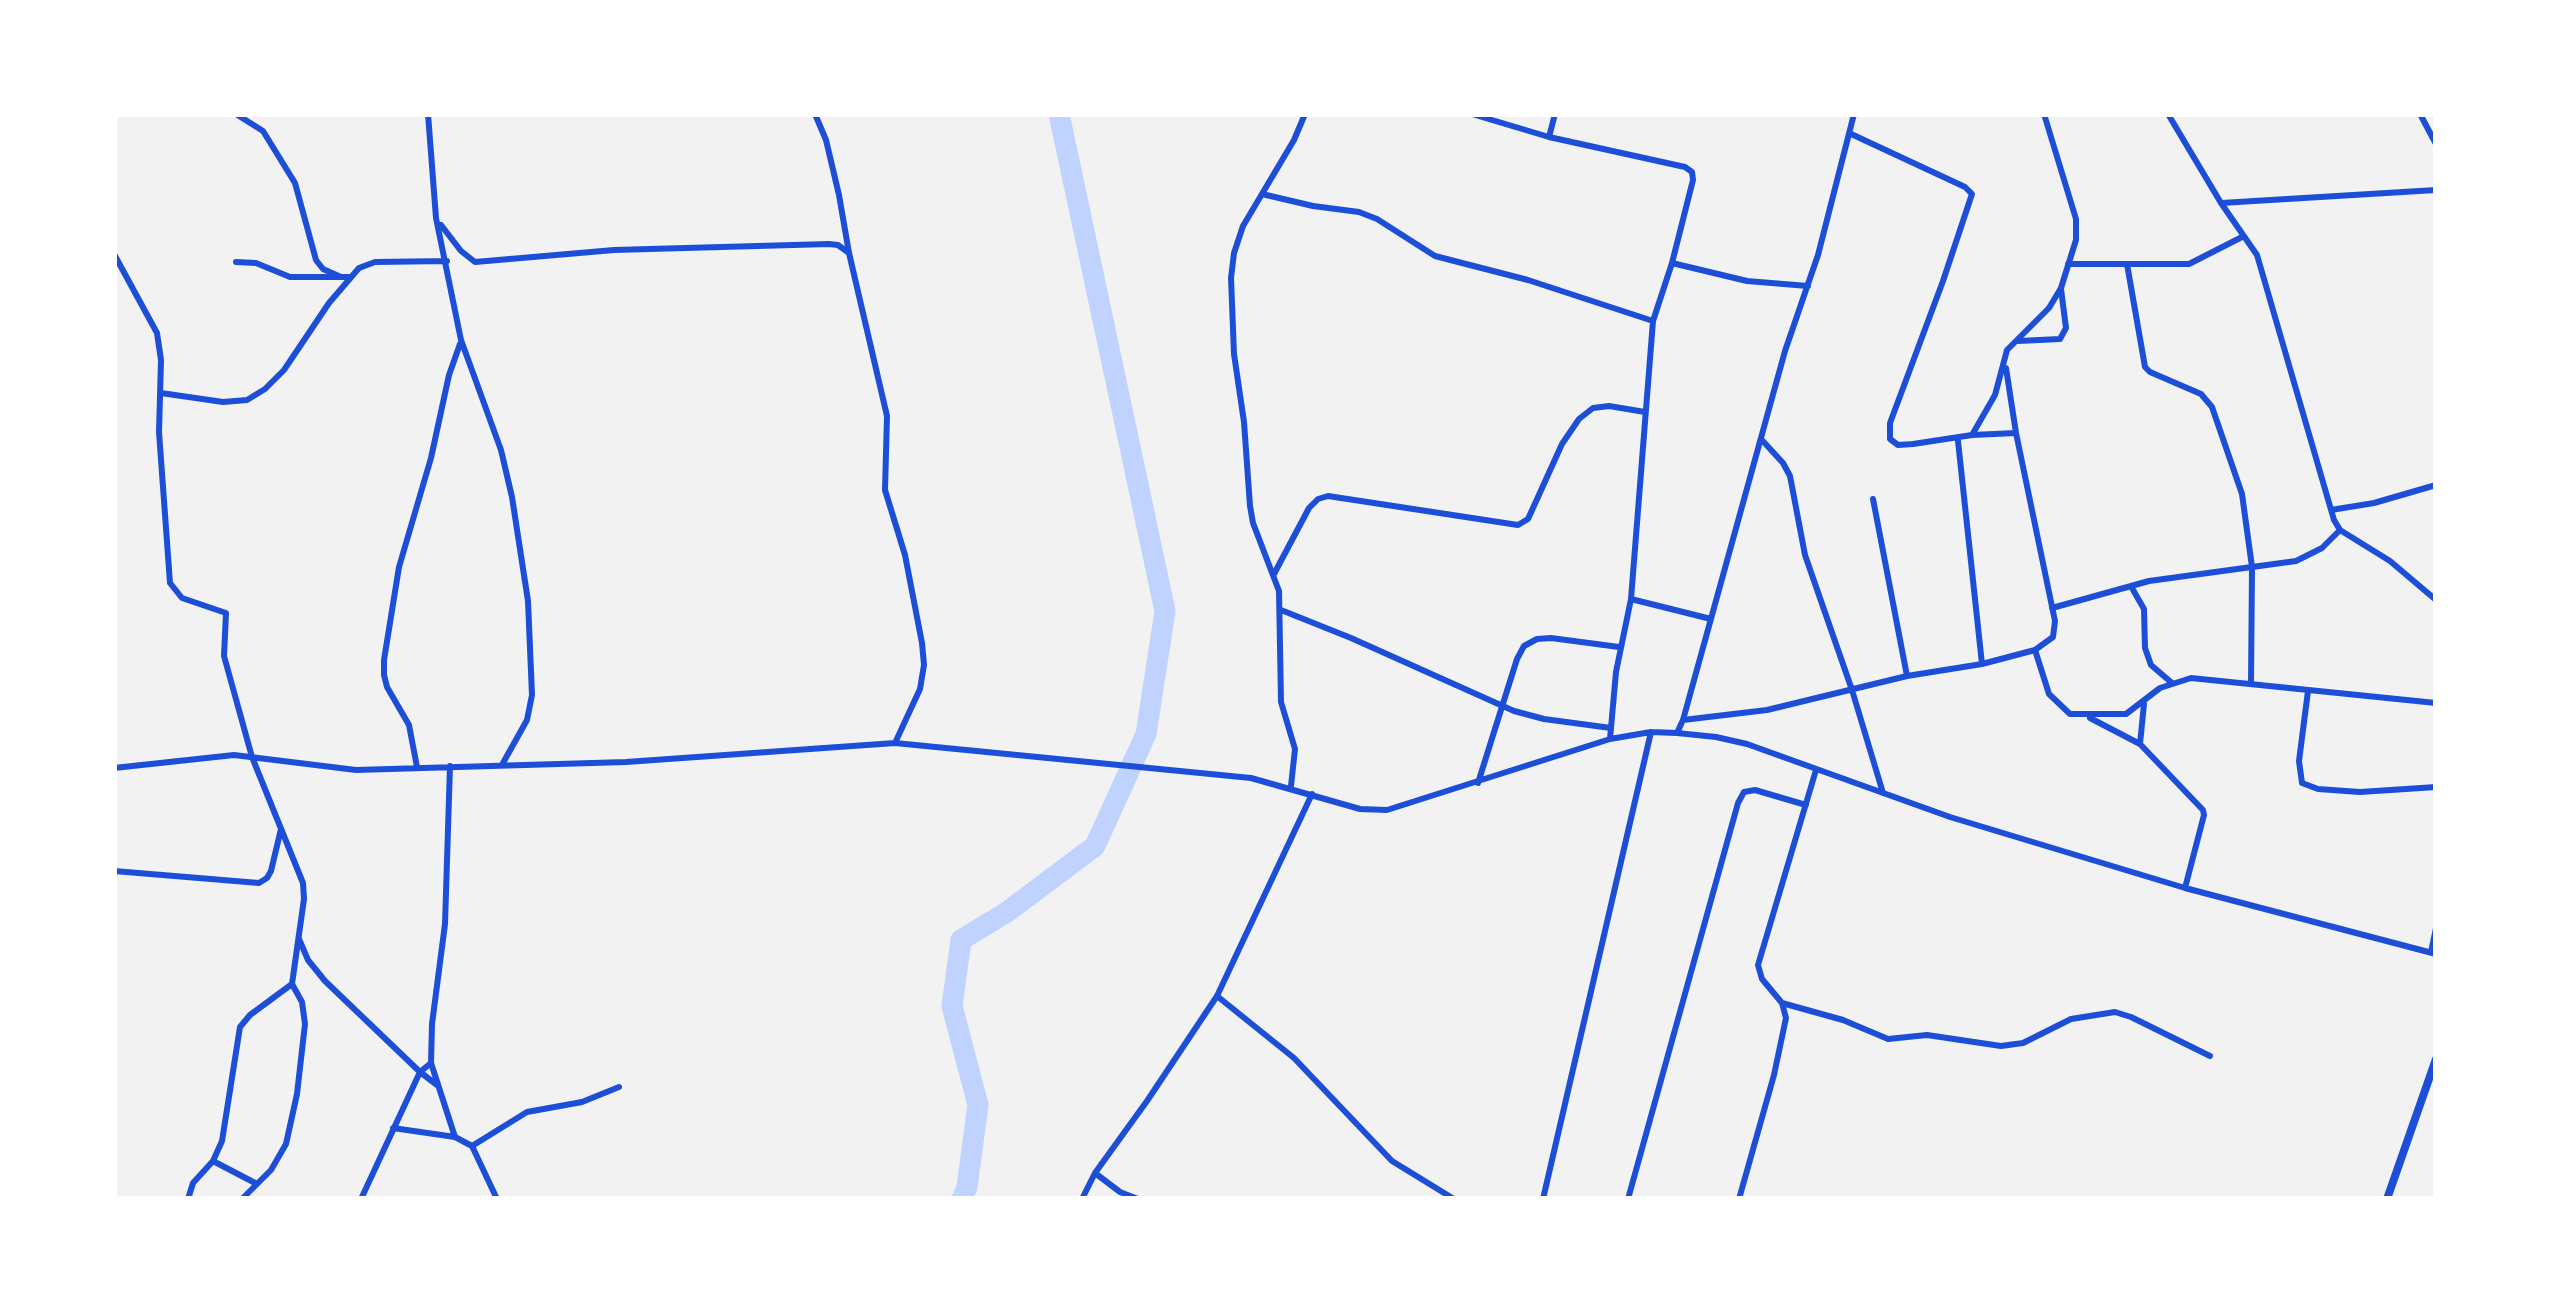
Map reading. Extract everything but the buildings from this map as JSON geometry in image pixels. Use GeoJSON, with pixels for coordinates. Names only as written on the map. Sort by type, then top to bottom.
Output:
{"type":"FeatureCollection","features":[{"type":"Feature","properties":{"kind":"street"},"geometry":{"type":"LineString","coordinates":[[236,114],[263,130],[295,183],[316,260],[340,277]]}},
{"type":"Feature","properties":{"kind":"street"},"geometry":{"type":"LineString","coordinates":[[428,114],[436,218],[461,340],[501,450],[528,601],[532,695],[527,719],[502,765]]}},
{"type":"Feature","properties":{"kind":"street"},"geometry":{"type":"LineString","coordinates":[[815,114],[826,140],[886,416],[884,490],[905,555],[924,665],[920,689],[895,742]]}},
{"type":"Feature","properties":{"kind":"street"},"geometry":{"type":"LineString","coordinates":[[1291,787],[1295,749],[1283,715],[1281,610],[1250,506],[1231,309],[1234,253],[1243,226],[1305,114]]}},
{"type":"Feature","properties":{"kind":"street"},"geometry":{"type":"LineString","coordinates":[[1472,114],[1549,137],[1685,166],[1692,172],[1653,321],[1631,599],[1616,672],[1610,739]]}},
{"type":"Feature","properties":{"kind":"street"},"geometry":{"type":"LineString","coordinates":[[1549,137],[1555,114]]}},
{"type":"Feature","properties":{"kind":"street"},"geometry":{"type":"LineString","coordinates":[[1677,733],[1785,351],[1838,187],[1854,114]]}},
{"type":"Feature","properties":{"kind":"street"},"geometry":{"type":"LineString","coordinates":[[1972,435],[1995,395],[2007,350],[2049,308],[2061,288],[2076,240],[2076,220],[2044,114]]}},
{"type":"Feature","properties":{"kind":"street"},"geometry":{"type":"LineString","coordinates":[[2168,114],[2263,270],[2340,530],[2390,561],[2436,601]]}},
{"type":"Feature","properties":{"kind":"street"},"geometry":{"type":"LineString","coordinates":[[2420,114],[2436,144]]}},
{"type":"Feature","properties":{"kind":"street"},"geometry":{"type":"LineString","coordinates":[[1849,133],[1972,194],[1890,439],[1898,445],[2016,433]]}},
{"type":"Feature","properties":{"kind":"street"},"geometry":{"type":"LineString","coordinates":[[2221,203],[2436,190]]}},
{"type":"Feature","properties":{"kind":"street"},"geometry":{"type":"LineString","coordinates":[[1262,194],[1359,212],[1435,256],[1653,321]]}},
{"type":"Feature","properties":{"kind":"street"},"geometry":{"type":"LineString","coordinates":[[436,218],[460,251],[475,262],[614,250],[829,244],[849,253]]}},
{"type":"Feature","properties":{"kind":"street"},"geometry":{"type":"LineString","coordinates":[[2068,264],[2189,264],[2245,235]]}},
{"type":"Feature","properties":{"kind":"street"},"geometry":{"type":"LineString","coordinates":[[114,254],[157,333],[170,583],[182,598],[226,613],[224,656],[252,757],[303,883],[292,984],[302,1002],[305,1024],[297,1094],[286,1144],[271,1170],[242,1199]]}},
{"type":"Feature","properties":{"kind":"street"},"geometry":{"type":"LineString","coordinates":[[160,393],[223,402],[247,400],[265,389],[302,346],[358,268],[375,262],[447,261]]}},
{"type":"Feature","properties":{"kind":"street"},"geometry":{"type":"LineString","coordinates":[[236,262],[256,263],[290,277],[351,277]]}},
{"type":"Feature","properties":{"kind":"street"},"geometry":{"type":"LineString","coordinates":[[1672,262],[1747,281],[1808,286]]}},
{"type":"Feature","properties":{"kind":"street"},"geometry":{"type":"LineString","coordinates":[[2128,264],[2145,367],[2201,394],[2212,407],[2242,494],[2252,567],[2252,683]]}},
{"type":"Feature","properties":{"kind":"street"},"geometry":{"type":"LineString","coordinates":[[2014,340],[2060,339],[2066,328],[2061,288]]}},
{"type":"Feature","properties":{"kind":"street"},"geometry":{"type":"LineString","coordinates":[[417,767],[409,725],[387,687],[384,660],[399,567],[461,340]]}},
{"type":"Feature","properties":{"kind":"street"},"geometry":{"type":"LineString","coordinates":[[1683,720],[1767,710],[1907,676],[1982,664],[2035,650],[2053,638],[2052,608],[2005,360]]}},
{"type":"Feature","properties":{"kind":"street"},"geometry":{"type":"LineString","coordinates":[[1274,574],[1310,508],[1328,496],[1518,525],[1536,506],[1562,444],[1579,418],[1593,408],[1609,406],[1645,412]]}},
{"type":"Feature","properties":{"kind":"street"},"geometry":{"type":"LineString","coordinates":[[1761,439],[1790,476],[1805,555],[1883,793]]}},
{"type":"Feature","properties":{"kind":"street"},"geometry":{"type":"LineString","coordinates":[[1958,439],[1982,664]]}},
{"type":"Feature","properties":{"kind":"street"},"geometry":{"type":"LineString","coordinates":[[2332,510],[2436,485]]}},
{"type":"Feature","properties":{"kind":"street"},"geometry":{"type":"LineString","coordinates":[[1873,499],[1907,676]]}},
{"type":"Feature","properties":{"kind":"street"},"geometry":{"type":"LineString","coordinates":[[2052,608],[2150,581],[2296,561],[2322,548],[2340,530]]}},
{"type":"Feature","properties":{"kind":"street"},"geometry":{"type":"LineString","coordinates":[[2132,588],[2144,609],[2145,649],[2151,665],[2172,683]]}},
{"type":"Feature","properties":{"kind":"street"},"geometry":{"type":"LineString","coordinates":[[1631,599],[1711,619]]}},
{"type":"Feature","properties":{"kind":"street"},"geometry":{"type":"LineString","coordinates":[[1281,610],[1502,706],[1544,719],[1611,728]]}},
{"type":"Feature","properties":{"kind":"street"},"geometry":{"type":"LineString","coordinates":[[1478,783],[1523,646],[1537,639],[1621,647]]}},
{"type":"Feature","properties":{"kind":"street"},"geometry":{"type":"LineString","coordinates":[[2035,650],[2049,694],[2070,714],[2126,714],[2172,683],[2191,678],[2436,703]]}},
{"type":"Feature","properties":{"kind":"street"},"geometry":{"type":"LineString","coordinates":[[2308,691],[2299,761],[2302,783],[2360,792],[2436,787]]}},
{"type":"Feature","properties":{"kind":"street"},"geometry":{"type":"LineString","coordinates":[[2140,744],[2146,698]]}},
{"type":"Feature","properties":{"kind":"street"},"geometry":{"type":"LineString","coordinates":[[2084,715],[2140,744],[2203,810],[2185,888]]}},
{"type":"Feature","properties":{"kind":"street"},"geometry":{"type":"LineString","coordinates":[[1543,1199],[1651,732]]}},
{"type":"Feature","properties":{"kind":"street"},"geometry":{"type":"LineString","coordinates":[[114,768],[234,755],[356,770],[626,762],[895,742],[1251,778],[1360,809],[1387,810],[1610,739],[1677,733],[1747,744],[1950,817],[2185,888],[2433,953],[2436,928]]}},
{"type":"Feature","properties":{"kind":"street"},"geometry":{"type":"LineString","coordinates":[[450,766],[445,924],[431,1063],[455,1137]]}},
{"type":"Feature","properties":{"kind":"street"},"geometry":{"type":"LineString","coordinates":[[1739,1199],[1786,1018],[1758,965],[1816,770]]}},
{"type":"Feature","properties":{"kind":"street"},"geometry":{"type":"LineString","coordinates":[[1628,1199],[1738,803],[1744,792],[1754,790],[1806,806]]}},
{"type":"Feature","properties":{"kind":"street"},"geometry":{"type":"LineString","coordinates":[[1082,1199],[1095,1172],[1217,996],[1312,794]]}},
{"type":"Feature","properties":{"kind":"street"},"geometry":{"type":"LineString","coordinates":[[114,872],[260,883],[271,871],[282,827]]}},
{"type":"Feature","properties":{"kind":"street"},"geometry":{"type":"LineString","coordinates":[[298,935],[308,960],[325,981],[419,1072],[441,1087]]}},
{"type":"Feature","properties":{"kind":"street"},"geometry":{"type":"LineString","coordinates":[[188,1199],[193,1183],[213,1161],[222,1142],[240,1028],[292,984]]}},
{"type":"Feature","properties":{"kind":"street"},"geometry":{"type":"LineString","coordinates":[[1217,996],[1294,1058],[1392,1161],[1454,1199]]}},
{"type":"Feature","properties":{"kind":"street"},"geometry":{"type":"LineString","coordinates":[[1782,1003],[1888,1039],[1927,1035],[2001,1046],[2024,1043],[2071,1019],[2116,1012],[2210,1056]]}},
{"type":"Feature","properties":{"kind":"street"},"geometry":{"type":"LineString","coordinates":[[2387,1199],[2436,1059]]}},
{"type":"Feature","properties":{"kind":"street"},"geometry":{"type":"LineString","coordinates":[[361,1199],[419,1072],[431,1063]]}},
{"type":"Feature","properties":{"kind":"street"},"geometry":{"type":"LineString","coordinates":[[472,1146],[527,1112],[582,1102],[619,1088]]}},
{"type":"Feature","properties":{"kind":"street"},"geometry":{"type":"LineString","coordinates":[[393,1128],[455,1137],[472,1146],[497,1199]]}},
{"type":"Feature","properties":{"kind":"street"},"geometry":{"type":"LineString","coordinates":[[213,1161],[257,1184]]}},
{"type":"Feature","properties":{"kind":"street"},"geometry":{"type":"LineString","coordinates":[[1095,1172],[1120,1192],[1138,1199]]}},
{"type":"Feature","properties":{"kind":"waterway"},"geometry":{"type":"LineString","coordinates":[[962,1199],[978,1105],[952,1006],[961,940],[1095,846],[1146,734],[1165,611],[1059,114]]}}]}
